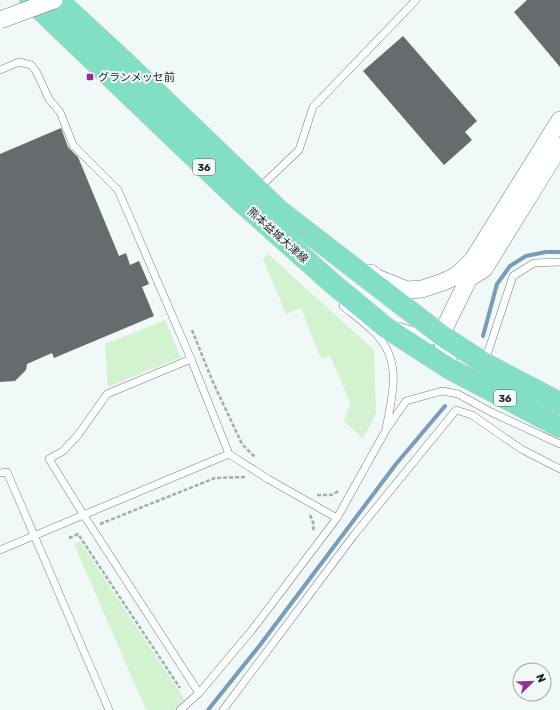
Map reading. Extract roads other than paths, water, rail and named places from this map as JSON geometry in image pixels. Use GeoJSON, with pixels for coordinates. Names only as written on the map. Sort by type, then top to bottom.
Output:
{"type":"FeatureCollection","features":[{"type":"Feature","properties":{"kind":"main road","name":"熊本益城大津線"},"geometry":{"type":"LineString","coordinates":[[30,0],[240,201],[332,283],[385,327],[450,369],[560,427]]}},
{"type":"Feature","properties":{"kind":"main road","name":"熊本益城大津線"},"geometry":{"type":"LineString","coordinates":[[58,0],[280,210],[441,335],[484,363],[560,403]]}},
{"type":"Feature","properties":{"kind":"street"},"geometry":{"type":"LineString","coordinates":[[0,20],[54,0]]}},
{"type":"Feature","properties":{"kind":"street"},"geometry":{"type":"LineString","coordinates":[[280,210],[306,221],[375,277],[407,290],[422,289],[456,276],[472,261],[560,120]]}},
{"type":"Feature","properties":{"kind":"street"},"geometry":{"type":"LineString","coordinates":[[469,278],[484,269],[560,146]]}},
{"type":"Feature","properties":{"kind":"street"},"geometry":{"type":"LineString","coordinates":[[450,369],[441,335],[469,278],[472,261]]}},
{"type":"Feature","properties":{"kind":"street"},"geometry":{"type":"LineString","coordinates":[[385,327],[416,337],[441,335]]}},
{"type":"Feature","properties":{"kind":"lane"},"geometry":{"type":"LineString","coordinates":[[258,189],[299,150],[313,107],[416,0]]}},
{"type":"Feature","properties":{"kind":"lane"},"geometry":{"type":"LineString","coordinates":[[0,70],[19,62],[31,65],[36,71],[49,99],[60,112],[73,145],[118,190],[191,359],[229,454],[268,479],[337,518]]}},
{"type":"Feature","properties":{"kind":"lane"},"geometry":{"type":"LineString","coordinates":[[240,201],[254,224]]}},
{"type":"Feature","properties":{"kind":"lane"},"geometry":{"type":"LineString","coordinates":[[484,363],[513,276],[534,263],[560,262]]}},
{"type":"Feature","properties":{"kind":"lane"},"geometry":{"type":"LineString","coordinates":[[335,298],[377,335],[386,349],[393,369],[394,389],[386,430]]}},
{"type":"Feature","properties":{"kind":"lane"},"geometry":{"type":"LineString","coordinates":[[191,359],[106,394],[78,435],[63,451],[49,459],[199,693]]}},
{"type":"Feature","properties":{"kind":"lane"},"geometry":{"type":"LineString","coordinates":[[180,710],[199,693],[252,630],[337,518],[386,430],[406,401],[442,391],[458,394],[491,412],[560,444]]}},
{"type":"Feature","properties":{"kind":"lane"},"geometry":{"type":"LineString","coordinates":[[223,710],[354,535],[456,410],[472,414],[521,449],[560,469]]}},
{"type":"Feature","properties":{"kind":"lane"},"geometry":{"type":"LineString","coordinates":[[0,550],[35,534],[229,454]]}},
{"type":"Feature","properties":{"kind":"lane"},"geometry":{"type":"LineString","coordinates":[[0,473],[7,472],[35,534],[109,710]]}},
{"type":"Feature","properties":{"kind":"waterway"},"geometry":{"type":"LineString","coordinates":[[483,336],[497,284],[510,266],[526,256],[546,252],[560,252]]}},
{"type":"Feature","properties":{"kind":"waterway"},"geometry":{"type":"LineString","coordinates":[[208,710],[260,645],[396,464],[445,406]]}},
{"type":"Feature","properties":{"kind":"place","name":"グランメッセ前"},"geometry":{"type":"Point","coordinates":[90,77]}}]}
